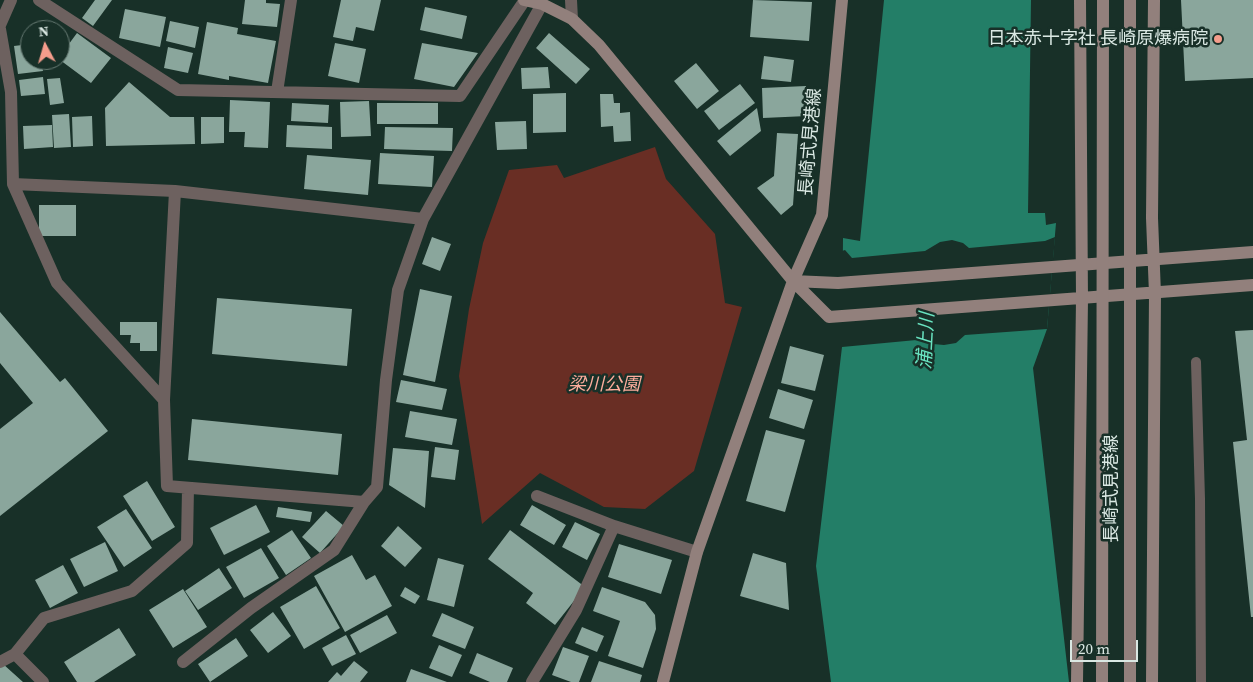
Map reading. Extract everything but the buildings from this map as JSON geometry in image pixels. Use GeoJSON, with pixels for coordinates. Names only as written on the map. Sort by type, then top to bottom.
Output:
{"type":"FeatureCollection","features":[{"type":"Feature","properties":{"kind":"main road"},"geometry":{"type":"LineString","coordinates":[[525,0],[542,4],[572,19],[599,45],[792,281],[830,317],[1155,294],[1253,285]]}},
{"type":"Feature","properties":{"kind":"main road","name":"長崎式見港線"},"geometry":{"type":"LineString","coordinates":[[663,682],[697,552],[792,281],[822,215],[842,0]]}},
{"type":"Feature","properties":{"kind":"main road"},"geometry":{"type":"LineString","coordinates":[[1077,682],[1082,299],[1080,0]]}},
{"type":"Feature","properties":{"kind":"main road","name":"長崎式見港線"},"geometry":{"type":"LineString","coordinates":[[1102,682],[1103,0]]}},
{"type":"Feature","properties":{"kind":"main road","name":"長崎式見港線"},"geometry":{"type":"LineString","coordinates":[[1130,0],[1130,682]]}},
{"type":"Feature","properties":{"kind":"main road"},"geometry":{"type":"LineString","coordinates":[[1152,682],[1155,294],[1154,0]]}},
{"type":"Feature","properties":{"kind":"main road"},"geometry":{"type":"LineString","coordinates":[[792,281],[838,283],[1253,252]]}},
{"type":"Feature","properties":{"kind":"street"},"geometry":{"type":"LineString","coordinates":[[0,25],[11,0]]}},
{"type":"Feature","properties":{"kind":"street"},"geometry":{"type":"LineString","coordinates":[[39,0],[178,90],[460,96],[525,0]]}},
{"type":"Feature","properties":{"kind":"street"},"geometry":{"type":"LineString","coordinates":[[277,92],[291,0]]}},
{"type":"Feature","properties":{"kind":"street"},"geometry":{"type":"LineString","coordinates":[[571,0],[572,19]]}},
{"type":"Feature","properties":{"kind":"street"},"geometry":{"type":"LineString","coordinates":[[183,662],[251,608],[334,550],[364,502],[377,487],[386,380],[398,290],[423,219],[542,4]]}},
{"type":"Feature","properties":{"kind":"street"},"geometry":{"type":"LineString","coordinates":[[0,29],[11,92],[12,184],[57,283],[164,400]]}},
{"type":"Feature","properties":{"kind":"street"},"geometry":{"type":"LineString","coordinates":[[12,184],[174,191],[423,219]]}},
{"type":"Feature","properties":{"kind":"street"},"geometry":{"type":"LineString","coordinates":[[174,191],[164,400],[166,486],[364,502]]}},
{"type":"Feature","properties":{"kind":"street"},"geometry":{"type":"LineString","coordinates":[[0,662],[15,654],[44,618],[132,591],[187,543],[188,488]]}},
{"type":"Feature","properties":{"kind":"street"},"geometry":{"type":"LineString","coordinates":[[537,496],[614,526],[697,552]]}},
{"type":"Feature","properties":{"kind":"street"},"geometry":{"type":"LineString","coordinates":[[532,682],[576,610],[614,526]]}},
{"type":"Feature","properties":{"kind":"street"},"geometry":{"type":"LineString","coordinates":[[15,654],[43,682]]}},
{"type":"Feature","properties":{"kind":"lane"},"geometry":{"type":"LineString","coordinates":[[1196,362],[1200,499],[1201,682]]}},
{"type":"Feature","properties":{"kind":"green space","name":"梁川公園"},"geometry":{"type":"Polygon","coordinates":[[[655,147],[666,179],[715,234],[725,303],[742,307],[694,471],[645,509],[604,507],[540,473],[482,524],[459,376],[469,309],[483,243],[509,170],[557,165],[564,178],[655,147]]]}},
{"type":"Feature","properties":{"kind":"water","name":"浦上川"},"geometry":{"type":"Polygon","coordinates":[[[884,0],[1031,0],[1028,213],[1045,213],[1046,225],[1056,223],[1047,329],[1033,368],[1069,682],[831,682],[816,566],[842,347],[843,238],[860,241],[884,0]]]}},
{"type":"Feature","properties":{"kind":"pier"},"geometry":{"type":"Polygon","coordinates":[[[1055,237],[1047,329],[965,335],[956,343],[944,345],[933,344],[927,339],[842,347],[842,251],[845,250],[852,258],[925,251],[940,242],[952,240],[963,243],[969,248],[1045,241],[1055,237]]]}},
{"type":"Feature","properties":{"kind":"place","name":"日本赤十字社 長崎原爆病院"},"geometry":{"type":"Point","coordinates":[1218,39]}}]}
